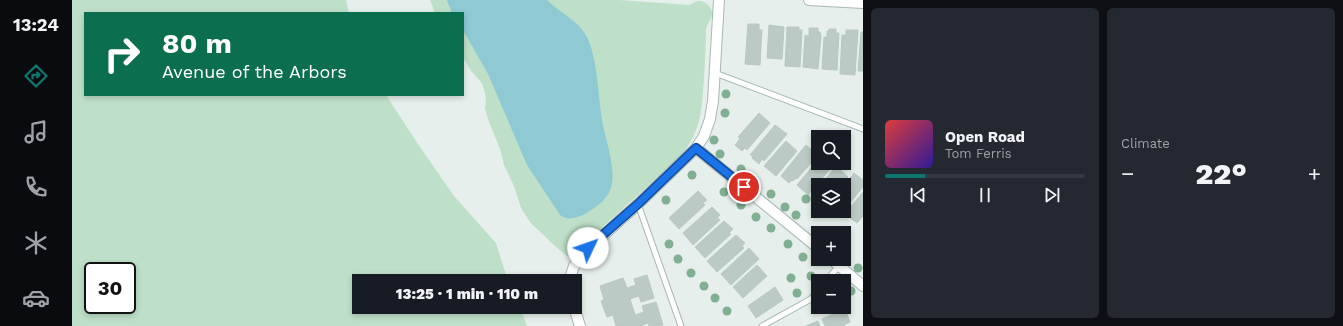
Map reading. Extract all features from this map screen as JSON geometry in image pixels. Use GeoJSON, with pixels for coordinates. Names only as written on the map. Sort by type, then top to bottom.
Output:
{"type":"FeatureCollection","features":[{"type":"Feature","properties":{"kind":"street"},"geometry":{"type":"LineString","coordinates":[[571,274],[574,266],[588,248],[638,204],[696,148],[704,136],[710,119],[713,101],[719,0]]}},
{"type":"Feature","properties":{"kind":"street"},"geometry":{"type":"LineString","coordinates":[[809,0],[863,3]]}},
{"type":"Feature","properties":{"kind":"street"},"geometry":{"type":"LineString","coordinates":[[696,148],[811,242]]}},
{"type":"Feature","properties":{"kind":"street"},"geometry":{"type":"LineString","coordinates":[[840,266],[863,286]]}},
{"type":"Feature","properties":{"kind":"street"},"geometry":{"type":"LineString","coordinates":[[576,314],[580,326]]}},
{"type":"Feature","properties":{"kind":"lane"},"geometry":{"type":"LineString","coordinates":[[715,73],[863,129]]}},
{"type":"Feature","properties":{"kind":"lane"},"geometry":{"type":"LineString","coordinates":[[638,204],[681,326]]}},
{"type":"Feature","properties":{"kind":"lane"},"geometry":{"type":"LineString","coordinates":[[762,326],[811,299]]}},
{"type":"Feature","properties":{"kind":"green space"},"geometry":{"type":"Polygon","coordinates":[[[72,0],[346,0],[349,12],[84,12],[84,96],[387,96],[454,196],[496,243],[506,274],[352,274],[352,314],[523,314],[527,326],[72,326],[72,0]]]}},
{"type":"Feature","properties":{"kind":"green space"},"geometry":{"type":"Polygon","coordinates":[[[430,0],[619,0],[689,5],[697,1],[704,2],[710,7],[712,15],[706,30],[705,65],[701,109],[692,139],[687,148],[679,157],[583,245],[572,260],[530,222],[521,208],[488,119],[485,108],[485,93],[482,83],[471,71],[464,59],[464,12],[435,12],[430,0]]]}},
{"type":"Feature","properties":{"kind":"water"},"geometry":{"type":"Polygon","coordinates":[[[447,0],[547,0],[575,22],[584,32],[588,39],[594,58],[602,120],[613,176],[609,193],[602,202],[585,214],[575,218],[566,218],[560,215],[527,165],[488,74],[464,32],[464,12],[452,12],[447,0]]]}},
{"type":"Feature","properties":{"kind":"building"},"geometry":{"type":"Polygon","coordinates":[[[748,24],[759,24],[759,30],[762,30],[760,65],[745,64],[748,24]]]}},
{"type":"Feature","properties":{"kind":"building"},"geometry":{"type":"Polygon","coordinates":[[[769,25],[784,27],[782,59],[767,58],[769,25]]]}},
{"type":"Feature","properties":{"kind":"building"},"geometry":{"type":"Polygon","coordinates":[[[787,27],[799,27],[799,30],[802,30],[800,67],[785,66],[787,27]]]}},
{"type":"Feature","properties":{"kind":"building"},"geometry":{"type":"Polygon","coordinates":[[[809,28],[818,28],[818,32],[820,32],[821,36],[818,69],[803,67],[805,35],[809,36],[809,28]]]}},
{"type":"Feature","properties":{"kind":"building"},"geometry":{"type":"Polygon","coordinates":[[[829,29],[836,29],[836,33],[839,33],[837,70],[822,69],[824,37],[827,37],[827,31],[829,31],[829,29]]]}},
{"type":"Feature","properties":{"kind":"building"},"geometry":{"type":"Polygon","coordinates":[[[846,30],[858,30],[855,75],[840,74],[842,35],[846,35],[846,30]]]}},
{"type":"Feature","properties":{"kind":"building"},"geometry":{"type":"Polygon","coordinates":[[[861,32],[863,32],[863,71],[858,71],[861,32]]]}},
{"type":"Feature","properties":{"kind":"building"},"geometry":{"type":"Polygon","coordinates":[[[759,113],[770,123],[747,150],[745,148],[742,151],[735,145],[740,139],[738,137],[759,113]]]}},
{"type":"Feature","properties":{"kind":"building"},"geometry":{"type":"Polygon","coordinates":[[[775,125],[787,134],[764,161],[762,159],[759,164],[752,158],[753,156],[750,155],[775,125]]]}},
{"type":"Feature","properties":{"kind":"building"},"geometry":{"type":"Polygon","coordinates":[[[786,141],[797,151],[776,176],[764,166],[786,141]]]}},
{"type":"Feature","properties":{"kind":"building"},"geometry":{"type":"Polygon","coordinates":[[[806,145],[811,149],[811,163],[797,179],[792,180],[789,183],[781,176],[806,145]]]}},
{"type":"Feature","properties":{"kind":"building"},"geometry":{"type":"Polygon","coordinates":[[[811,168],[811,170],[829,170],[822,178],[811,178],[811,191],[808,195],[797,185],[811,168]]]}},
{"type":"Feature","properties":{"kind":"building"},"geometry":{"type":"Polygon","coordinates":[[[833,170],[840,170],[848,177],[847,178],[827,178],[833,170]]]}},
{"type":"Feature","properties":{"kind":"building"},"geometry":{"type":"Polygon","coordinates":[[[854,173],[863,180],[863,187],[851,202],[851,178],[854,173]]]}},
{"type":"Feature","properties":{"kind":"building"},"geometry":{"type":"Polygon","coordinates":[[[698,191],[707,200],[703,203],[705,205],[679,229],[669,218],[698,191]]]}},
{"type":"Feature","properties":{"kind":"building"},"geometry":{"type":"Polygon","coordinates":[[[863,192],[863,216],[857,223],[850,218],[851,207],[863,192]]]}},
{"type":"Feature","properties":{"kind":"building"},"geometry":{"type":"Polygon","coordinates":[[[712,207],[720,215],[717,218],[720,220],[693,245],[683,233],[712,207]]]}},
{"type":"Feature","properties":{"kind":"building"},"geometry":{"type":"Polygon","coordinates":[[[724,221],[733,229],[729,233],[731,234],[705,258],[695,247],[724,221]]]}},
{"type":"Feature","properties":{"kind":"building"},"geometry":{"type":"Polygon","coordinates":[[[736,235],[745,243],[742,246],[744,248],[717,272],[707,261],[736,235]]]}},
{"type":"Feature","properties":{"kind":"building"},"geometry":{"type":"Polygon","coordinates":[[[749,248],[759,259],[731,285],[721,274],[749,248]]]}},
{"type":"Feature","properties":{"kind":"building"},"geometry":{"type":"Polygon","coordinates":[[[757,265],[767,276],[743,298],[733,287],[757,265]]]}},
{"type":"Feature","properties":{"kind":"building"},"geometry":{"type":"Polygon","coordinates":[[[647,275],[654,298],[641,302],[639,296],[630,299],[635,315],[644,312],[642,306],[656,302],[663,325],[649,326],[648,323],[640,326],[616,326],[613,315],[607,317],[601,301],[604,300],[600,286],[623,278],[627,288],[636,285],[634,279],[647,275]]]}},
{"type":"Feature","properties":{"kind":"building"},"geometry":{"type":"Polygon","coordinates":[[[775,287],[783,300],[756,318],[748,306],[775,287]]]}},
{"type":"Feature","properties":{"kind":"building"},"geometry":{"type":"Polygon","coordinates":[[[834,314],[847,314],[850,322],[844,326],[825,326],[822,319],[834,314]]]}},
{"type":"Feature","properties":{"kind":"building"},"geometry":{"type":"Polygon","coordinates":[[[818,321],[820,326],[806,326],[818,321]]]}},
{"type":"Feature","properties":{"kind":"route"},"geometry":{"type":"LineString","coordinates":[[588,248],[638,204],[696,148],[744,187]]}}]}
